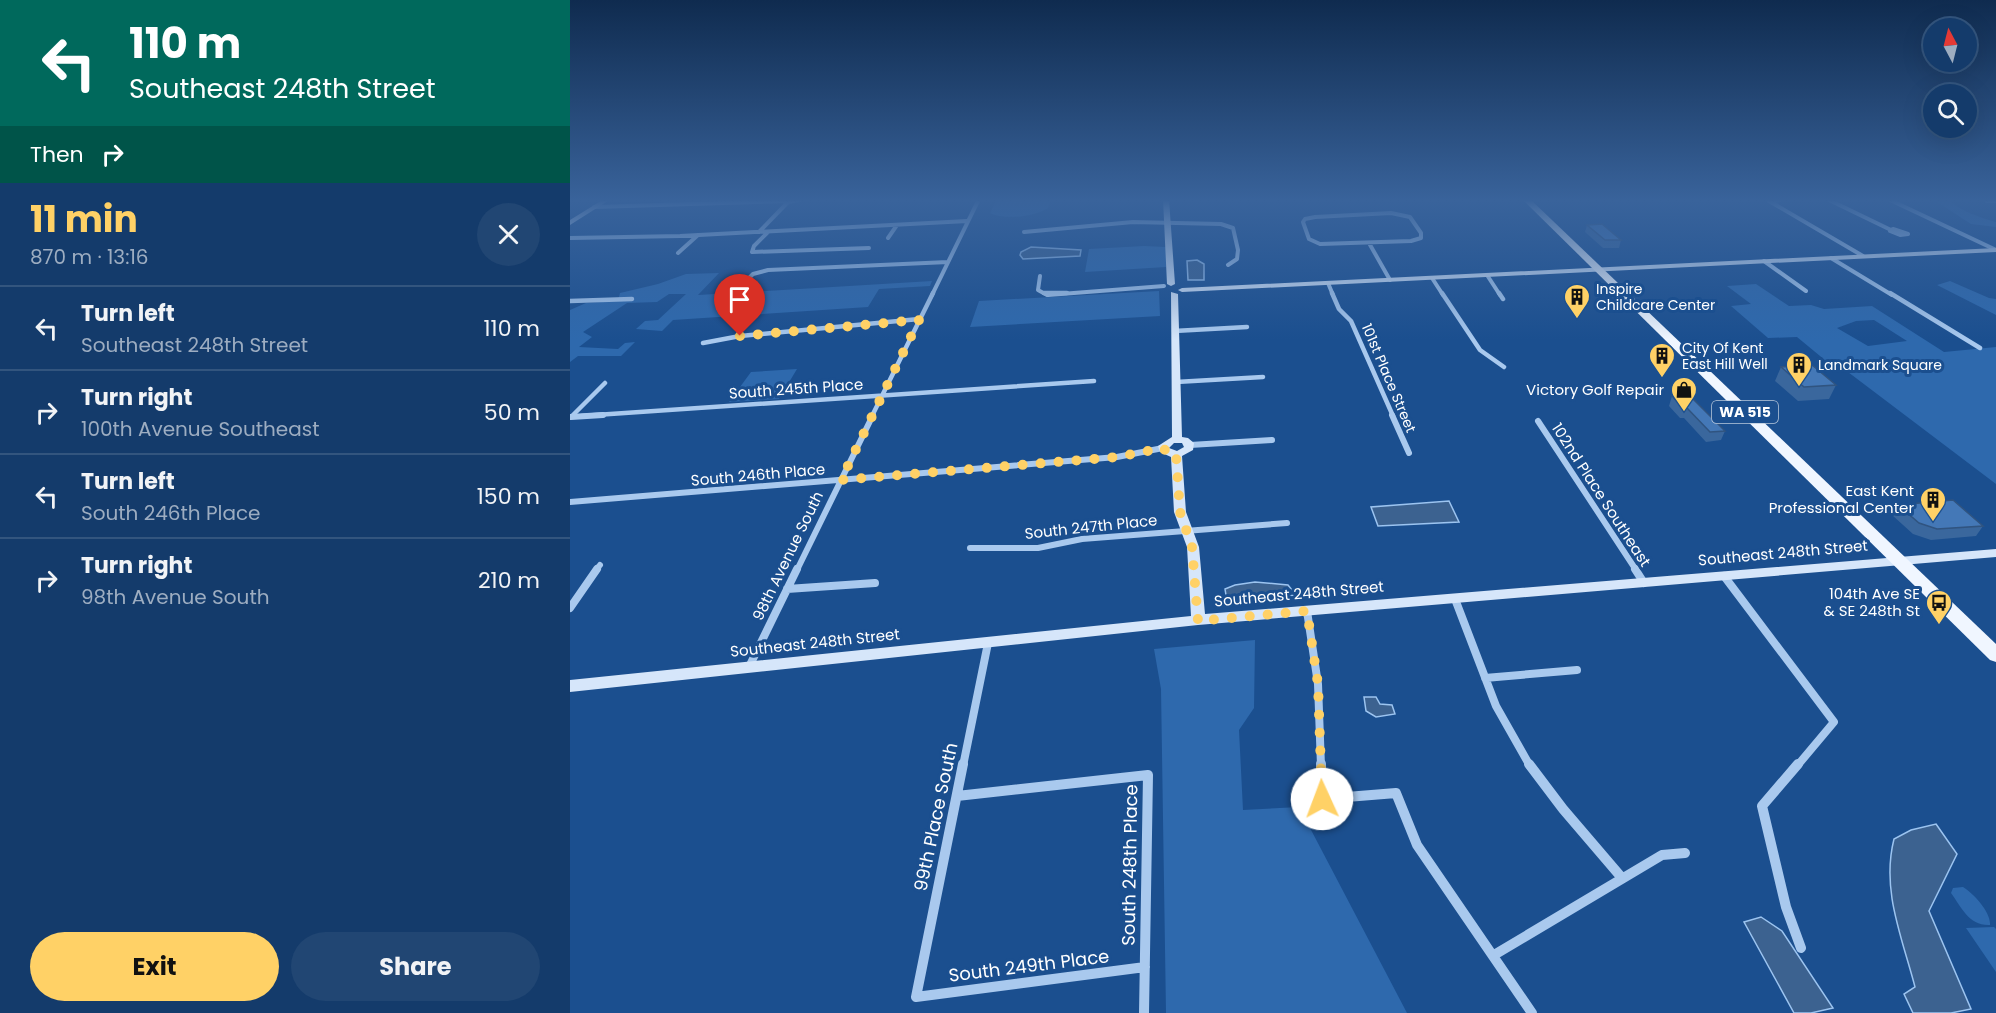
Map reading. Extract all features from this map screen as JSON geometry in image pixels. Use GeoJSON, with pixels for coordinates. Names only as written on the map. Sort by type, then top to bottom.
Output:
{"type":"FeatureCollection","features":[{"type":"Feature","properties":{"kind":"main road","name":"WA 515"},"geometry":{"type":"LineString","coordinates":[[1575,246],[1996,655]]}},
{"type":"Feature","properties":{"kind":"street"},"geometry":{"type":"LineString","coordinates":[[678,253],[685,246]]}},
{"type":"Feature","properties":{"kind":"street"},"geometry":{"type":"LineString","coordinates":[[754,246],[752,252],[869,248]]}},
{"type":"Feature","properties":{"kind":"street","name":"98th Avenue South"},"geometry":{"type":"LineString","coordinates":[[749,668],[956,246]]}},
{"type":"Feature","properties":{"kind":"street"},"geometry":{"type":"LineString","coordinates":[[1169,246],[1173,288],[1177,439]]}},
{"type":"Feature","properties":{"kind":"street"},"geometry":{"type":"LineString","coordinates":[[1228,265],[1236,261],[1238,256],[1237,246]]}},
{"type":"Feature","properties":{"kind":"street"},"geometry":{"type":"LineString","coordinates":[[1371,246],[1390,280]]}},
{"type":"Feature","properties":{"kind":"street"},"geometry":{"type":"LineString","coordinates":[[1847,246],[1863,256]]}},
{"type":"Feature","properties":{"kind":"street"},"geometry":{"type":"LineString","coordinates":[[1040,276],[1038,290],[1047,295],[1996,250]]}},
{"type":"Feature","properties":{"kind":"street"},"geometry":{"type":"LineString","coordinates":[[1831,258],[1980,348]]}},
{"type":"Feature","properties":{"kind":"street"},"geometry":{"type":"LineString","coordinates":[[1764,261],[1806,291]]}},
{"type":"Feature","properties":{"kind":"street"},"geometry":{"type":"LineString","coordinates":[[746,281],[753,274],[768,270],[948,262]]}},
{"type":"Feature","properties":{"kind":"street"},"geometry":{"type":"LineString","coordinates":[[1487,275],[1503,299]]}},
{"type":"Feature","properties":{"kind":"street"},"geometry":{"type":"LineString","coordinates":[[1432,278],[1480,350],[1504,367]]}},
{"type":"Feature","properties":{"kind":"street","name":"101st Place Street"},"geometry":{"type":"LineString","coordinates":[[1329,283],[1339,309],[1352,321],[1409,453]]}},
{"type":"Feature","properties":{"kind":"street"},"geometry":{"type":"LineString","coordinates":[[570,302],[632,299]]}},
{"type":"Feature","properties":{"kind":"street"},"geometry":{"type":"LineString","coordinates":[[704,343],[740,336],[919,320]]}},
{"type":"Feature","properties":{"kind":"street"},"geometry":{"type":"LineString","coordinates":[[1174,331],[1247,327]]}},
{"type":"Feature","properties":{"kind":"street"},"geometry":{"type":"LineString","coordinates":[[1176,382],[1263,376]]}},
{"type":"Feature","properties":{"kind":"street","name":"South 245th Place"},"geometry":{"type":"LineString","coordinates":[[571,418],[1094,381]]}},
{"type":"Feature","properties":{"kind":"street"},"geometry":{"type":"LineString","coordinates":[[571,418],[605,382]]}},
{"type":"Feature","properties":{"kind":"street","name":"102nd Place Southeast"},"geometry":{"type":"LineString","coordinates":[[1538,421],[1644,583]]}},
{"type":"Feature","properties":{"kind":"street"},"geometry":{"type":"LineString","coordinates":[[1190,446],[1184,440],[1177,439],[1165,443],[1163,448],[1168,453],[1176,454],[1188,450],[1190,446],[1272,440]]}},
{"type":"Feature","properties":{"kind":"street","name":"South 246th Place"},"geometry":{"type":"LineString","coordinates":[[570,502],[1117,457],[1163,448]]}},
{"type":"Feature","properties":{"kind":"street"},"geometry":{"type":"LineString","coordinates":[[1176,454],[1180,512],[1192,547],[1198,621]]}},
{"type":"Feature","properties":{"kind":"street","name":"South 247th Place"},"geometry":{"type":"LineString","coordinates":[[970,548],[1038,548],[1082,538],[1287,523]]}},
{"type":"Feature","properties":{"kind":"street","name":"Southeast 248th Street"},"geometry":{"type":"LineString","coordinates":[[570,686],[1198,621],[1996,553]]}},
{"type":"Feature","properties":{"kind":"street"},"geometry":{"type":"LineString","coordinates":[[570,608],[600,565]]}},
{"type":"Feature","properties":{"kind":"street"},"geometry":{"type":"LineString","coordinates":[[1725,576],[1834,722],[1762,806],[1786,906],[1801,948]]}},
{"type":"Feature","properties":{"kind":"street"},"geometry":{"type":"LineString","coordinates":[[787,589],[875,583]]}},
{"type":"Feature","properties":{"kind":"street"},"geometry":{"type":"LineString","coordinates":[[1455,599],[1485,678],[1507,727],[1530,765],[1622,878]]}},
{"type":"Feature","properties":{"kind":"street"},"geometry":{"type":"LineString","coordinates":[[1307,611],[1318,684],[1322,799],[1396,794],[1417,845],[1532,1013]]}},
{"type":"Feature","properties":{"kind":"street","name":"99th Place South"},"geometry":{"type":"LineString","coordinates":[[916,997],[988,644]]}},
{"type":"Feature","properties":{"kind":"street"},"geometry":{"type":"LineString","coordinates":[[1485,678],[1578,670]]}},
{"type":"Feature","properties":{"kind":"street","name":"South 248th Place"},"geometry":{"type":"LineString","coordinates":[[957,796],[1148,775],[1145,967]]}},
{"type":"Feature","properties":{"kind":"street"},"geometry":{"type":"LineString","coordinates":[[1494,955],[1662,855],[1685,853]]}},
{"type":"Feature","properties":{"kind":"street"},"geometry":{"type":"LineString","coordinates":[[1144,1013],[1145,967]]}},
{"type":"Feature","properties":{"kind":"street","name":"South 249th Place"},"geometry":{"type":"LineString","coordinates":[[916,997],[1145,967]]}},
{"type":"Feature","properties":{"kind":"shaded area"},"geometry":{"type":"Polygon","coordinates":[[[1031,247],[1081,250],[1080,256],[1023,259],[1021,252],[1031,247]]]}},
{"type":"Feature","properties":{"kind":"shaded area"},"geometry":{"type":"Polygon","coordinates":[[[1166,247],[1166,267],[1085,272],[1089,249],[1166,247]]]}},
{"type":"Feature","properties":{"kind":"shaded area"},"geometry":{"type":"Polygon","coordinates":[[[1197,260],[1204,264],[1204,280],[1188,280],[1187,261],[1197,260]]]}},
{"type":"Feature","properties":{"kind":"shaded area"},"geometry":{"type":"Polygon","coordinates":[[[719,273],[698,295],[932,281],[930,286],[879,289],[868,307],[673,320],[662,331],[636,329],[645,321],[658,320],[686,294],[669,294],[657,302],[627,303],[583,332],[592,337],[579,347],[618,349],[625,343],[635,342],[621,356],[578,356],[570,362],[570,310],[586,303],[618,301],[620,293],[658,284],[686,274],[719,273]]]}},
{"type":"Feature","properties":{"kind":"shaded area"},"geometry":{"type":"Polygon","coordinates":[[[1950,281],[1996,299],[1996,315],[1937,285],[1950,281]]]}},
{"type":"Feature","properties":{"kind":"shaded area"},"geometry":{"type":"Polygon","coordinates":[[[1756,284],[1789,306],[1811,305],[1824,309],[1872,306],[1944,352],[1996,347],[1996,484],[1844,369],[1837,370],[1797,337],[1768,338],[1731,306],[1751,304],[1727,286],[1756,284]],[[1874,320],[1856,321],[1837,328],[1868,346],[1907,341],[1874,320]]]}},
{"type":"Feature","properties":{"kind":"shaded area"},"geometry":{"type":"Polygon","coordinates":[[[1159,291],[1160,316],[970,327],[979,301],[1159,291]]]}},
{"type":"Feature","properties":{"kind":"shaded area"},"geometry":{"type":"Polygon","coordinates":[[[797,369],[779,399],[729,402],[751,372],[797,369]]]}},
{"type":"Feature","properties":{"kind":"shaded area"},"geometry":{"type":"Polygon","coordinates":[[[1449,501],[1459,522],[1378,526],[1371,507],[1449,501]]]}},
{"type":"Feature","properties":{"kind":"shaded area"},"geometry":{"type":"Polygon","coordinates":[[[1255,582],[1288,585],[1296,595],[1234,600],[1226,595],[1225,589],[1255,582]]]}},
{"type":"Feature","properties":{"kind":"shaded area"},"geometry":{"type":"Polygon","coordinates":[[[1255,640],[1254,708],[1239,730],[1243,810],[1299,807],[1407,1013],[1166,1013],[1161,689],[1154,649],[1255,640]]]}},
{"type":"Feature","properties":{"kind":"shaded area"},"geometry":{"type":"Polygon","coordinates":[[[1364,697],[1376,697],[1380,704],[1392,705],[1395,714],[1376,717],[1366,711],[1364,697]]]}},
{"type":"Feature","properties":{"kind":"shaded area"},"geometry":{"type":"Polygon","coordinates":[[[1936,824],[1957,854],[1929,911],[1971,1009],[1951,1013],[1913,1013],[1904,994],[1915,987],[1895,913],[1890,877],[1891,858],[1894,839],[1911,830],[1936,824]]]}},
{"type":"Feature","properties":{"kind":"shaded area"},"geometry":{"type":"Polygon","coordinates":[[[1963,887],[1985,909],[1990,925],[1983,925],[1971,919],[1951,893],[1953,888],[1963,887]]]}},
{"type":"Feature","properties":{"kind":"shaded area"},"geometry":{"type":"Polygon","coordinates":[[[1761,917],[1782,931],[1833,1008],[1811,1013],[1794,1013],[1744,922],[1761,917]]]}},
{"type":"Feature","properties":{"kind":"shaded area"},"geometry":{"type":"Polygon","coordinates":[[[1994,927],[1996,929],[1996,972],[1966,928],[1994,927]]]}},
{"type":"Feature","properties":{"kind":"building"},"geometry":{"type":"Polygon","coordinates":[[[1812,365],[1836,385],[1804,387],[1781,367],[1812,365]]]}},
{"type":"Feature","properties":{"kind":"building"},"geometry":{"type":"Polygon","coordinates":[[[1689,395],[1725,431],[1710,432],[1672,396],[1689,395]]]}},
{"type":"Feature","properties":{"kind":"building"},"geometry":{"type":"Polygon","coordinates":[[[1953,500],[1983,526],[1937,529],[1919,523],[1898,505],[1953,500]]]}},
{"type":"Feature","properties":{"kind":"place","name":"Inspire Childcare Center"},"geometry":{"type":"Point","coordinates":[1577,320]}},
{"type":"Feature","properties":{"kind":"place","name":"City Of Kent East Hill Well"},"geometry":{"type":"Point","coordinates":[1662,379]}},
{"type":"Feature","properties":{"kind":"place","name":"Landmark Square"},"geometry":{"type":"Point","coordinates":[1799,388]}},
{"type":"Feature","properties":{"kind":"place","name":"Victory Golf Repair"},"geometry":{"type":"Point","coordinates":[1684,413]}},
{"type":"Feature","properties":{"kind":"place","name":"East Kent Professional Center"},"geometry":{"type":"Point","coordinates":[1933,523]}},
{"type":"Feature","properties":{"kind":"place","name":"104th Ave SE & SE 248th St"},"geometry":{"type":"Point","coordinates":[1939,626]}},
{"type":"Feature","properties":{"kind":"route"},"geometry":{"type":"LineString","coordinates":[[740,336],[919,320],[841,480],[1117,457],[1163,448],[1168,453],[1176,454],[1178,499],[1192,547],[1198,621],[1307,611],[1318,684],[1322,799]]}}]}
